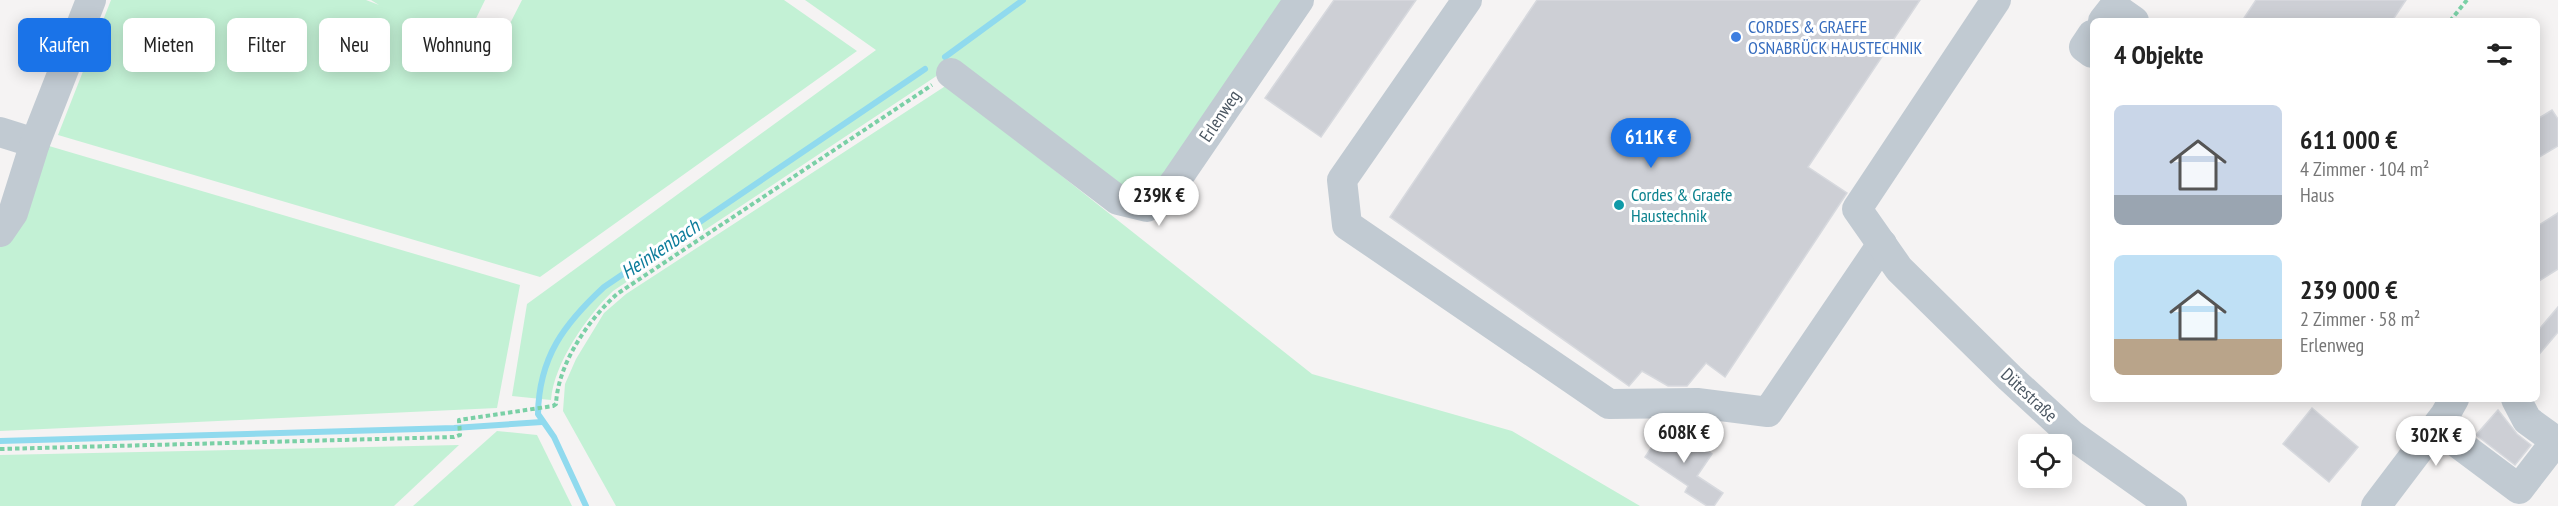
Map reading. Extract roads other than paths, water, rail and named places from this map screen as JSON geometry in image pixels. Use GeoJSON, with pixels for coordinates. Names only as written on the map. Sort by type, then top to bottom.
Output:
{"type":"FeatureCollection","features":[{"type":"Feature","properties":{"kind":"street"},"geometry":{"type":"LineString","coordinates":[[0,232],[13,213],[35,143],[91,0]]}},
{"type":"Feature","properties":{"kind":"street","name":"Erlenweg"},"geometry":{"type":"LineString","coordinates":[[951,73],[1118,200],[1147,207],[1164,196],[1177,179],[1299,0]]}},
{"type":"Feature","properties":{"kind":"street"},"geometry":{"type":"LineString","coordinates":[[1467,0],[1342,180],[1347,225],[1609,404],[1697,403],[1768,412],[1882,244]]}},
{"type":"Feature","properties":{"kind":"street","name":"Dütestraße"},"geometry":{"type":"LineString","coordinates":[[1996,0],[1857,210],[1899,269],[2072,435],[2172,506]]}},
{"type":"Feature","properties":{"kind":"street"},"geometry":{"type":"LineString","coordinates":[[2105,18],[2114,7],[2129,18]]}},
{"type":"Feature","properties":{"kind":"street"},"geometry":{"type":"LineString","coordinates":[[2090,38],[2084,47],[2090,52]]}},
{"type":"Feature","properties":{"kind":"street"},"geometry":{"type":"LineString","coordinates":[[0,132],[35,143]]}},
{"type":"Feature","properties":{"kind":"street"},"geometry":{"type":"LineString","coordinates":[[2376,506],[2452,402]]}},
{"type":"Feature","properties":{"kind":"street"},"geometry":{"type":"LineString","coordinates":[[2436,427],[2519,489],[2556,441],[2527,420],[2518,402]]}},
{"type":"Feature","properties":{"kind":"waterway","name":"Heinkenbach"},"geometry":{"type":"LineString","coordinates":[[945,57],[1023,0]]}},
{"type":"Feature","properties":{"kind":"waterway","name":"Heinkenbach"},"geometry":{"type":"LineString","coordinates":[[586,506],[554,437],[538,414],[543,375],[556,343],[566,328],[604,287],[925,69]]}},
{"type":"Feature","properties":{"kind":"waterway"},"geometry":{"type":"LineString","coordinates":[[0,441],[454,428],[542,422]]}},
{"type":"Feature","properties":{"kind":"place","name":"CORDES & GRAEFE OSNABRÜCK HAUSTECHNIK"},"geometry":{"type":"Point","coordinates":[1736,37]}},
{"type":"Feature","properties":{"kind":"place","name":"Cordes & Graefe Haustechnik"},"geometry":{"type":"Point","coordinates":[1619,205]}}]}
